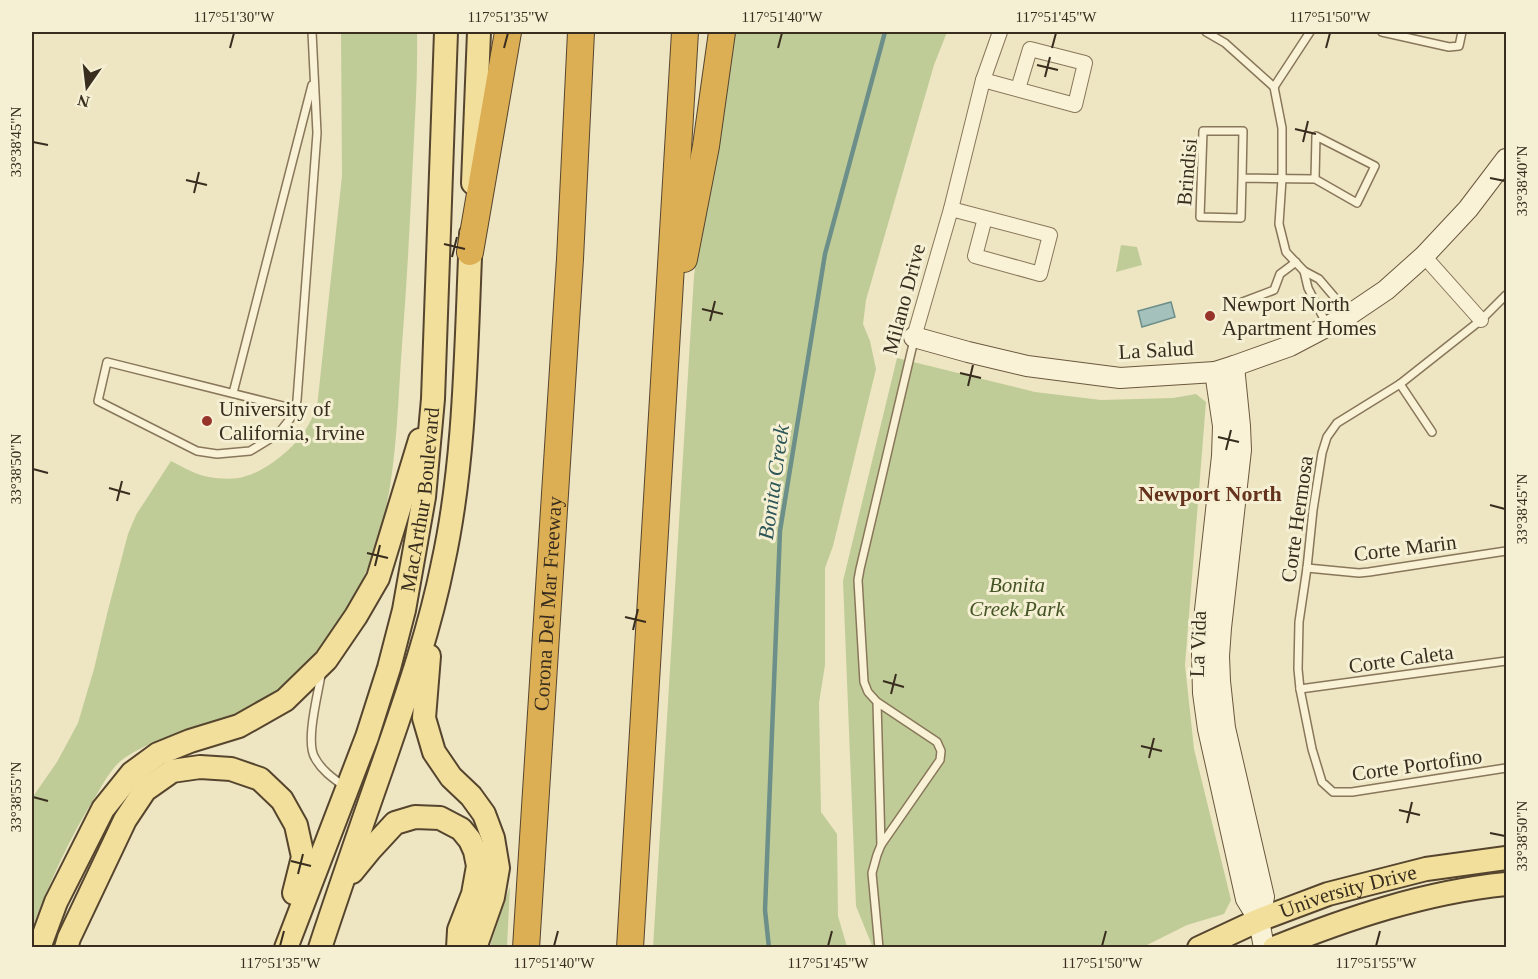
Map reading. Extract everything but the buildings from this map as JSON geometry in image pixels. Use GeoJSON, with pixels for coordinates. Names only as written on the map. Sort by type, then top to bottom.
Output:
{"type":"FeatureCollection","features":[{"type":"Feature","properties":{"kind":"highway"},"geometry":{"type":"LineString","coordinates":[[470,252],[508,32]]}},
{"type":"Feature","properties":{"kind":"highway"},"geometry":{"type":"LineString","coordinates":[[563,32],[570,259]]}},
{"type":"Feature","properties":{"kind":"highway"},"geometry":{"type":"LineString","coordinates":[[570,259],[581,32]]}},
{"type":"Feature","properties":{"kind":"highway"},"geometry":{"type":"LineString","coordinates":[[630,948],[685,32]]}},
{"type":"Feature","properties":{"kind":"highway"},"geometry":{"type":"LineString","coordinates":[[666,335],[689,236],[706,146],[722,32]]}},
{"type":"Feature","properties":{"kind":"highway","name":"Corona Del Mar Freeway"},"geometry":{"type":"LineString","coordinates":[[526,948],[570,259]]}},
{"type":"Feature","properties":{"kind":"main road","name":"MacArthur Boulevard"},"geometry":{"type":"LineString","coordinates":[[285,948],[300,894],[368,737],[404,609],[424,498],[433,399],[446,32]]}},
{"type":"Feature","properties":{"kind":"main road","name":"MacArthur Boulevard"},"geometry":{"type":"LineString","coordinates":[[320,948],[413,679],[444,561],[456,488],[462,427],[479,32]]}},
{"type":"Feature","properties":{"kind":"main road"},"geometry":{"type":"LineString","coordinates":[[39,948],[56,902],[103,809],[132,773],[158,754],[190,741],[239,726],[285,700],[323,664],[356,616],[378,578],[433,399]]}},
{"type":"Feature","properties":{"kind":"main road"},"geometry":{"type":"LineString","coordinates":[[434,606],[424,718],[434,752],[451,777],[471,795],[484,814],[494,838],[498,868],[493,897],[475,948]]}},
{"type":"Feature","properties":{"kind":"main road"},"geometry":{"type":"LineString","coordinates":[[66,948],[73,928],[125,820],[145,790],[172,771],[200,767],[231,769],[260,779],[282,800],[296,825],[303,857],[300,894]]}},
{"type":"Feature","properties":{"kind":"main road"},"geometry":{"type":"LineString","coordinates":[[340,888],[395,823],[415,817],[440,818],[461,829],[470,840],[478,866],[473,894],[459,930],[458,948]]}},
{"type":"Feature","properties":{"kind":"main road","name":"University Drive"},"geometry":{"type":"LineString","coordinates":[[1199,948],[1259,920],[1328,894],[1426,870],[1506,858]]}},
{"type":"Feature","properties":{"kind":"main road","name":"University Drive"},"geometry":{"type":"LineString","coordinates":[[1274,948],[1371,913],[1427,897],[1506,884]]}},
{"type":"Feature","properties":{"kind":"main road"},"geometry":{"type":"LineString","coordinates":[[1371,913],[1506,897]]}},
{"type":"Feature","properties":{"kind":"street","name":"Milano Drive"},"geometry":{"type":"LineString","coordinates":[[914,337],[951,209],[983,80],[1000,32]]}},
{"type":"Feature","properties":{"kind":"street"},"geometry":{"type":"LineString","coordinates":[[983,80],[1075,105],[1085,63],[1030,49],[1018,89]]}},
{"type":"Feature","properties":{"kind":"street","name":"La Salud"},"geometry":{"type":"LineString","coordinates":[[914,337],[1027,366],[1110,377],[1215,372],[1290,346],[1349,315],[1386,290],[1424,256],[1468,209],[1506,159]]}},
{"type":"Feature","properties":{"kind":"street"},"geometry":{"type":"LineString","coordinates":[[951,209],[1050,235],[1040,274],[975,256],[985,218]]}},
{"type":"Feature","properties":{"kind":"street"},"geometry":{"type":"LineString","coordinates":[[1424,256],[1481,320]]}},
{"type":"Feature","properties":{"kind":"street","name":"La Vida"},"geometry":{"type":"LineString","coordinates":[[1234,366],[1241,450],[1221,628],[1220,681],[1225,728],[1264,897],[1259,920]]}},
{"type":"Feature","properties":{"kind":"street","name":"La Vida"},"geometry":{"type":"LineString","coordinates":[[1215,372],[1223,426],[1222,456],[1204,610],[1203,693],[1208,729],[1246,899],[1259,920],[1264,948]]}},
{"type":"Feature","properties":{"kind":"lane"},"geometry":{"type":"LineString","coordinates":[[295,409],[107,362],[98,401],[197,451],[217,454],[250,451],[278,434],[290,419],[295,409],[297,400],[317,133],[312,32]]}},
{"type":"Feature","properties":{"kind":"lane"},"geometry":{"type":"LineString","coordinates":[[1206,32],[1225,43],[1274,87],[1282,128],[1279,224],[1286,252],[1304,271],[1319,279],[1349,315]]}},
{"type":"Feature","properties":{"kind":"lane"},"geometry":{"type":"LineString","coordinates":[[1274,87],[1310,32]]}},
{"type":"Feature","properties":{"kind":"lane"},"geometry":{"type":"LineString","coordinates":[[1382,32],[1449,47],[1459,46],[1462,32]]}},
{"type":"Feature","properties":{"kind":"lane"},"geometry":{"type":"LineString","coordinates":[[233,393],[314,78]]}},
{"type":"Feature","properties":{"kind":"lane","name":"Brindisi"},"geometry":{"type":"LineString","coordinates":[[1203,131],[1244,131],[1242,178],[1241,218],[1200,217],[1203,131]]}},
{"type":"Feature","properties":{"kind":"lane"},"geometry":{"type":"LineString","coordinates":[[1242,178],[1315,179],[1357,203],[1375,166],[1316,136],[1315,179]]}},
{"type":"Feature","properties":{"kind":"lane"},"geometry":{"type":"LineString","coordinates":[[1240,303],[1274,290],[1280,274],[1296,262]]}},
{"type":"Feature","properties":{"kind":"lane"},"geometry":{"type":"LineString","coordinates":[[1304,271],[1308,288],[1328,327]]}},
{"type":"Feature","properties":{"kind":"lane","name":"Corte Hermosa"},"geometry":{"type":"LineString","coordinates":[[1333,792],[1322,782],[1312,749],[1298,669],[1299,622],[1313,510],[1322,453],[1327,437],[1336,423],[1400,384],[1481,320],[1506,295]]}},
{"type":"Feature","properties":{"kind":"lane","name":"Milano Drive"},"geometry":{"type":"LineString","coordinates":[[877,702],[868,692],[864,682],[858,580],[914,337]]}},
{"type":"Feature","properties":{"kind":"lane"},"geometry":{"type":"LineString","coordinates":[[1400,384],[1432,432]]}},
{"type":"Feature","properties":{"kind":"lane","name":"Corte Marin"},"geometry":{"type":"LineString","coordinates":[[1307,568],[1369,572],[1506,551]]}},
{"type":"Feature","properties":{"kind":"lane","name":"Corte Caleta"},"geometry":{"type":"LineString","coordinates":[[1300,689],[1506,661]]}},
{"type":"Feature","properties":{"kind":"lane"},"geometry":{"type":"LineString","coordinates":[[323,664],[311,735],[312,748],[314,757],[324,771],[347,789]]}},
{"type":"Feature","properties":{"kind":"lane"},"geometry":{"type":"LineString","coordinates":[[877,702],[937,742],[941,751],[940,760],[876,855],[872,873],[879,948]]}},
{"type":"Feature","properties":{"kind":"lane"},"geometry":{"type":"LineString","coordinates":[[877,702],[881,845]]}},
{"type":"Feature","properties":{"kind":"lane","name":"Corte Portofino"},"geometry":{"type":"LineString","coordinates":[[1333,792],[1352,792],[1506,768]]}},
{"type":"Feature","properties":{"kind":"green space"},"geometry":{"type":"Polygon","coordinates":[[[341,32],[417,32],[411,206],[397,422],[388,499],[375,549],[357,590],[334,629],[320,648],[289,681],[247,711],[200,729],[147,745],[117,764],[69,843],[32,928],[32,798],[57,762],[78,723],[128,534],[136,515],[171,461],[194,473],[213,478],[238,478],[253,473],[277,460],[297,441],[317,407],[342,176],[341,32]]]}},
{"type":"Feature","properties":{"kind":"green space"},"geometry":{"type":"Polygon","coordinates":[[[729,32],[947,32],[934,65],[866,300],[863,324],[870,341],[876,369],[833,546],[825,568],[825,665],[819,703],[821,812],[837,834],[838,916],[847,947],[653,948],[694,276],[729,32]]]}},
{"type":"Feature","properties":{"kind":"green space"},"geometry":{"type":"Polygon","coordinates":[[[1121,245],[1137,247],[1142,265],[1116,272],[1121,245]]]}},
{"type":"Feature","properties":{"kind":"green space","name":"Bonita Creek Park"},"geometry":{"type":"Polygon","coordinates":[[[897,358],[1035,392],[1101,400],[1173,398],[1196,394],[1206,402],[1185,665],[1194,749],[1231,900],[1224,914],[1187,925],[1143,947],[873,948],[856,906],[843,581],[897,358]]]}},
{"type":"Feature","properties":{"kind":"green space"},"geometry":{"type":"Polygon","coordinates":[[[510,886],[507,947],[490,947],[492,940],[510,886]]]}},
{"type":"Feature","properties":{"kind":"water"},"geometry":{"type":"Polygon","coordinates":[[[1171,302],[1175,317],[1142,327],[1138,311],[1171,302]]]}},
{"type":"Feature","properties":{"kind":"waterway","name":"Bonita Creek"},"geometry":{"type":"LineString","coordinates":[[769,948],[765,910],[780,531],[825,254],[885,32]]}},
{"type":"Feature","properties":{"kind":"place","name":"Newport North Apartment Homes"},"geometry":{"type":"Point","coordinates":[1210,316]}},
{"type":"Feature","properties":{"kind":"place","name":"University of California, Irvine"},"geometry":{"type":"Point","coordinates":[207,421]}},
{"type":"Feature","properties":{"kind":"district","name":"Newport North"},"geometry":{"type":"Point","coordinates":[1210,493]}}]}
